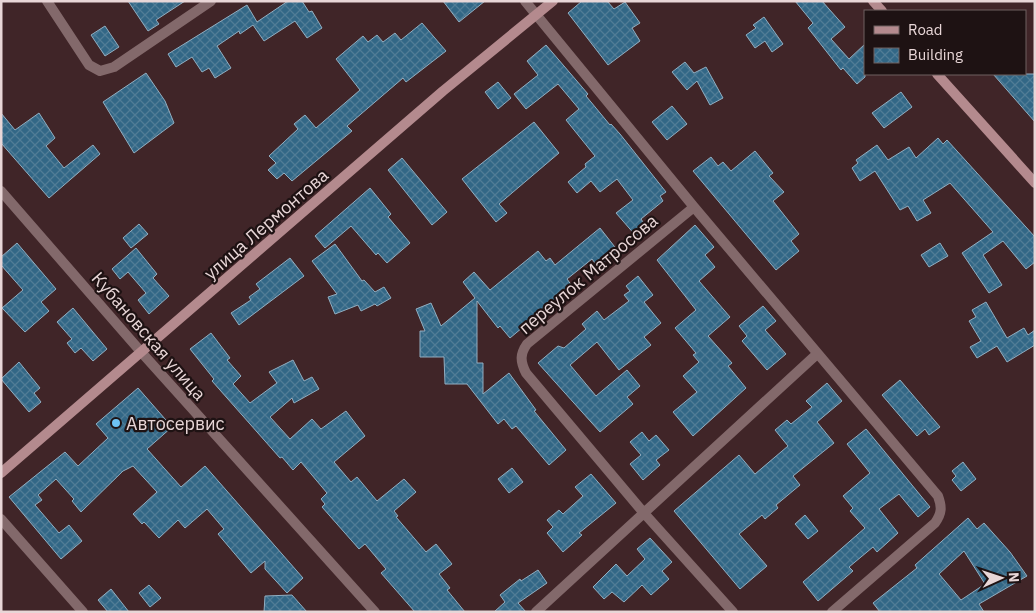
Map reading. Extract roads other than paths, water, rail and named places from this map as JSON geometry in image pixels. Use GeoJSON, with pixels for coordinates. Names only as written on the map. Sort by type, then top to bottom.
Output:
{"type":"FeatureCollection","features":[{"type":"Feature","properties":{"kind":"main road","name":"улица Лермонтова"},"geometry":{"type":"LineString","coordinates":[[1,473],[443,91],[553,1]]}},
{"type":"Feature","properties":{"kind":"main road"},"geometry":{"type":"LineString","coordinates":[[938,75],[1035,183]]}},
{"type":"Feature","properties":{"kind":"street"},"geometry":{"type":"LineString","coordinates":[[47,1],[89,65],[100,71],[114,67],[211,1]]}},
{"type":"Feature","properties":{"kind":"street"},"geometry":{"type":"LineString","coordinates":[[525,1],[694,207],[938,496],[942,505],[941,515],[935,523],[832,612]]}},
{"type":"Feature","properties":{"kind":"street","name":"Кубановская улица"},"geometry":{"type":"LineString","coordinates":[[1,191],[142,353],[375,612]]}},
{"type":"Feature","properties":{"kind":"street","name":"переулок Матросова"},"geometry":{"type":"LineString","coordinates":[[694,207],[528,344],[521,352],[521,362],[526,372],[643,512],[733,612]]}},
{"type":"Feature","properties":{"kind":"street"},"geometry":{"type":"LineString","coordinates":[[536,612],[817,354]]}},
{"type":"Feature","properties":{"kind":"street"},"geometry":{"type":"LineString","coordinates":[[1,519],[83,612]]}},
{"type":"Feature","properties":{"kind":"place","name":"Автосервис"},"geometry":{"type":"Point","coordinates":[116,423]}}]}
